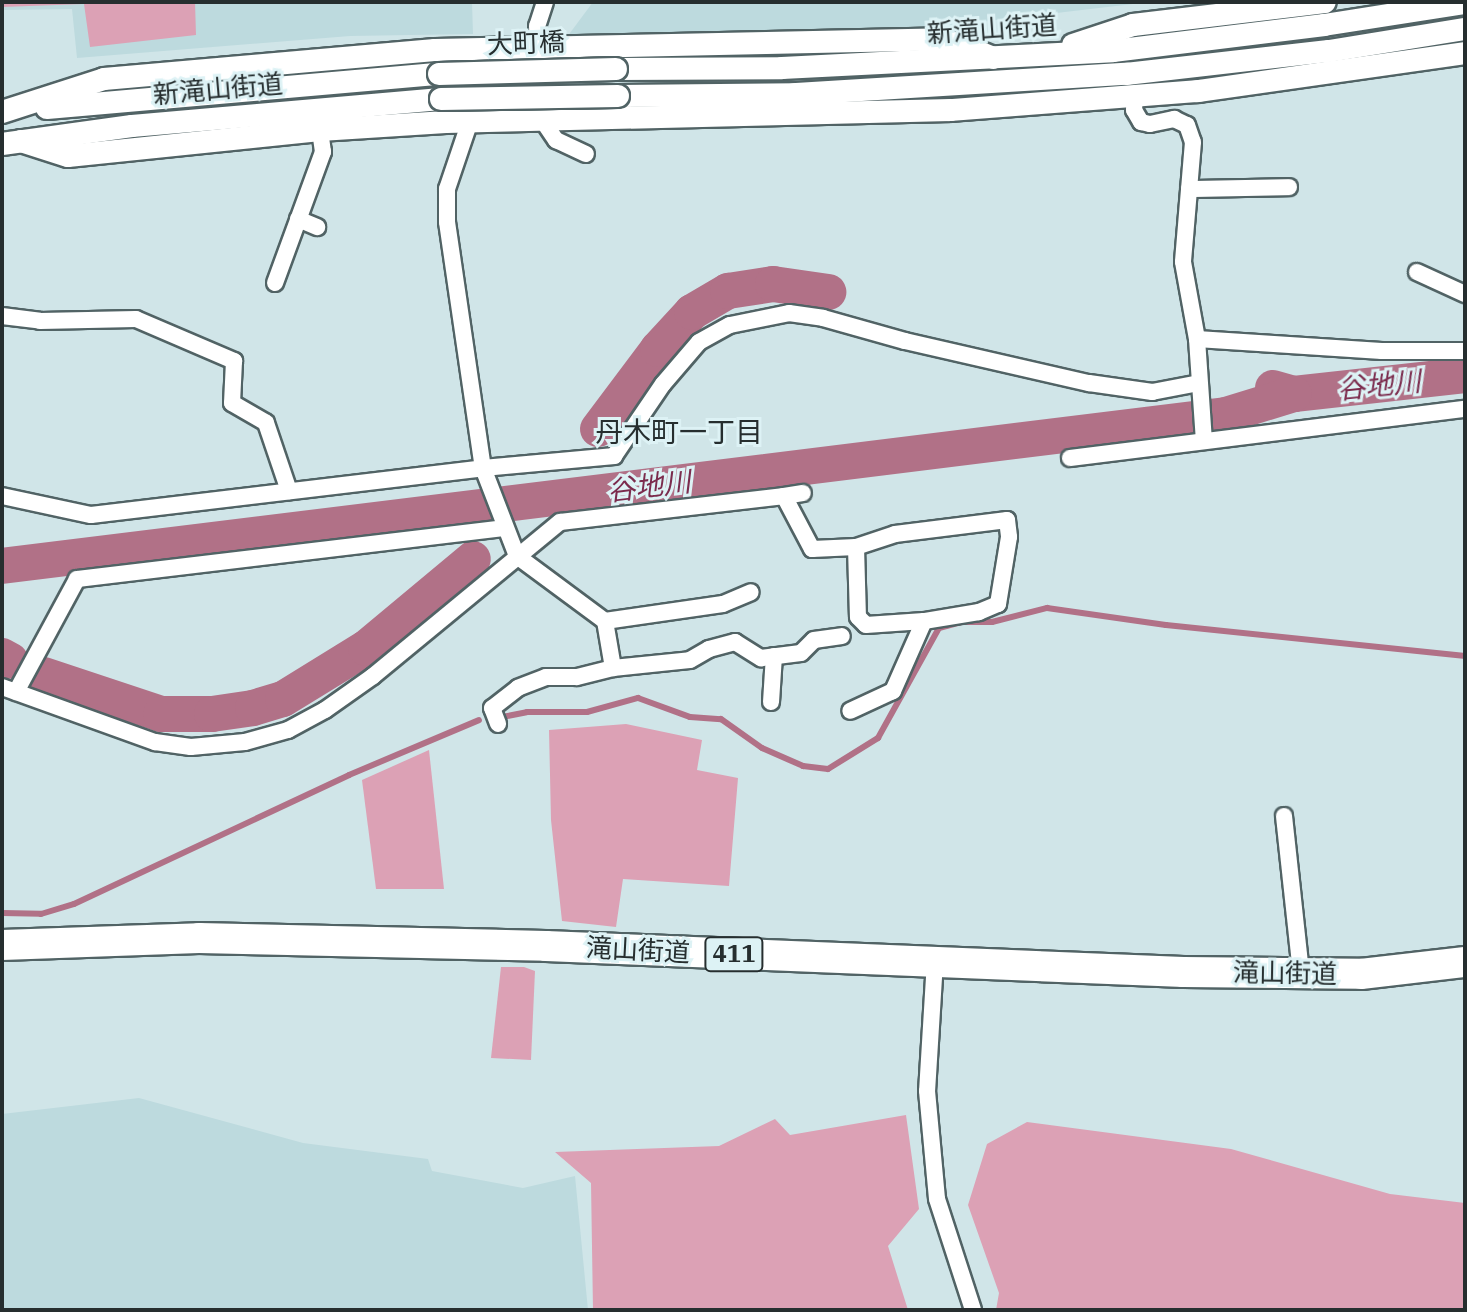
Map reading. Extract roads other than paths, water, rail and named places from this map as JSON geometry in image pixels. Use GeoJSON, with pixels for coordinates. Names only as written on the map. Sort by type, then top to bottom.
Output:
{"type":"FeatureCollection","features":[{"type":"Feature","properties":{"kind":"highway","name":"滝山街道"},"geometry":{"type":"LineString","coordinates":[[2,945],[199,938],[1361,974],[1465,962]]}},
{"type":"Feature","properties":{"kind":"main road"},"geometry":{"type":"LineString","coordinates":[[1045,54],[1133,25],[1325,2]]}},
{"type":"Feature","properties":{"kind":"main road","name":"新滝山街道"},"geometry":{"type":"LineString","coordinates":[[616,69],[782,68],[1045,54],[1194,42],[1465,3]]}},
{"type":"Feature","properties":{"kind":"main road","name":"新滝山街道"},"geometry":{"type":"LineString","coordinates":[[618,96],[795,94],[1126,74],[1329,51],[1465,29]]}},
{"type":"Feature","properties":{"kind":"main road"},"geometry":{"type":"LineString","coordinates":[[2,112],[104,79],[464,49],[932,40],[959,44],[993,58]]}},
{"type":"Feature","properties":{"kind":"main road"},"geometry":{"type":"LineString","coordinates":[[12,143],[68,156],[320,130],[470,121],[854,115],[1212,89],[1465,53]]}},
{"type":"Feature","properties":{"kind":"main road","name":"大町橋"},"geometry":{"type":"LineString","coordinates":[[439,74],[616,69]]}},
{"type":"Feature","properties":{"kind":"main road","name":"新滝山街道"},"geometry":{"type":"LineString","coordinates":[[2,112],[439,74]]}},
{"type":"Feature","properties":{"kind":"main road","name":"大町橋"},"geometry":{"type":"LineString","coordinates":[[441,99],[618,96]]}},
{"type":"Feature","properties":{"kind":"main road","name":"新滝山街道"},"geometry":{"type":"LineString","coordinates":[[12,143],[148,124],[441,99]]}},
{"type":"Feature","properties":{"kind":"street"},"geometry":{"type":"LineString","coordinates":[[545,2],[537,26],[541,118],[556,140],[586,154]]}},
{"type":"Feature","properties":{"kind":"street"},"geometry":{"type":"LineString","coordinates":[[464,49],[470,121],[447,189],[447,222],[484,474],[517,556],[605,621],[613,668]]}},
{"type":"Feature","properties":{"kind":"street"},"geometry":{"type":"LineString","coordinates":[[1135,96],[1134,110],[1141,122],[1150,124],[1174,119],[1187,125],[1193,142],[1183,262],[1197,339],[1203,438]]}},
{"type":"Feature","properties":{"kind":"street"},"geometry":{"type":"LineString","coordinates":[[275,283],[323,152],[320,130]]}},
{"type":"Feature","properties":{"kind":"street"},"geometry":{"type":"LineString","coordinates":[[1189,189],[1289,187]]}},
{"type":"Feature","properties":{"kind":"street"},"geometry":{"type":"LineString","coordinates":[[298,219],[317,227]]}},
{"type":"Feature","properties":{"kind":"street"},"geometry":{"type":"LineString","coordinates":[[1417,272],[1465,294]]}},
{"type":"Feature","properties":{"kind":"street"},"geometry":{"type":"LineString","coordinates":[[2,496],[91,515],[289,491],[484,474],[614,456],[663,384],[699,342],[730,325],[762,316],[789,313],[823,318],[905,341],[1089,383],[1152,392],[1199,389]]}},
{"type":"Feature","properties":{"kind":"street"},"geometry":{"type":"LineString","coordinates":[[2,316],[40,321],[136,319],[234,361],[232,403],[266,423],[289,491]]}},
{"type":"Feature","properties":{"kind":"street"},"geometry":{"type":"LineString","coordinates":[[1197,339],[1382,351],[1465,351]]}},
{"type":"Feature","properties":{"kind":"street"},"geometry":{"type":"LineString","coordinates":[[1070,458],[1203,438],[1465,409]]}},
{"type":"Feature","properties":{"kind":"street"},"geometry":{"type":"LineString","coordinates":[[502,524],[77,579],[9,690],[155,742],[179,745],[245,742],[288,730],[325,710],[373,676],[560,522],[803,493]]}},
{"type":"Feature","properties":{"kind":"street"},"geometry":{"type":"LineString","coordinates":[[784,496],[812,549],[856,547],[895,534],[1007,520],[1009,537],[998,604],[979,612],[924,621],[866,625],[858,617],[856,547]]}},
{"type":"Feature","properties":{"kind":"street"},"geometry":{"type":"LineString","coordinates":[[605,621],[723,604],[751,592]]}},
{"type":"Feature","properties":{"kind":"street"},"geometry":{"type":"LineString","coordinates":[[850,711],[893,691],[924,621]]}},
{"type":"Feature","properties":{"kind":"street"},"geometry":{"type":"LineString","coordinates":[[498,724],[492,708],[518,688],[546,677],[576,677],[613,668],[690,660],[709,649],[735,642],[761,658],[801,653],[814,640],[842,636]]}},
{"type":"Feature","properties":{"kind":"street"},"geometry":{"type":"LineString","coordinates":[[771,702],[774,656]]}},
{"type":"Feature","properties":{"kind":"street"},"geometry":{"type":"LineString","coordinates":[[1284,816],[1301,973]]}},
{"type":"Feature","properties":{"kind":"street"},"geometry":{"type":"LineString","coordinates":[[935,961],[927,1091],[937,1199],[973,1310]]}},
{"type":"Feature","properties":{"kind":"waterway","name":"谷地川"},"geometry":{"type":"LineString","coordinates":[[598,429],[658,349],[692,312],[728,291],[773,284],[828,292]]}},
{"type":"Feature","properties":{"kind":"waterway","name":"谷地川"},"geometry":{"type":"LineString","coordinates":[[1273,388],[1294,394],[1465,375]]}},
{"type":"Feature","properties":{"kind":"waterway","name":"谷地川"},"geometry":{"type":"LineString","coordinates":[[2,566],[1226,415],[1294,394]]}},
{"type":"Feature","properties":{"kind":"waterway","name":"谷地川"},"geometry":{"type":"LineString","coordinates":[[44,675],[161,714],[212,714],[253,708],[283,699],[366,648],[473,559]]}},
{"type":"Feature","properties":{"kind":"waterway"},"geometry":{"type":"LineString","coordinates":[[502,717],[527,712],[587,712],[638,698],[690,717],[721,719],[762,748],[803,766],[828,769],[878,738],[939,628],[962,622],[992,622],[1047,608],[1166,625],[1465,656]]}},
{"type":"Feature","properties":{"kind":"waterway","name":"谷地川"},"geometry":{"type":"LineString","coordinates":[[2,656],[11,661]]}},
{"type":"Feature","properties":{"kind":"waterway"},"geometry":{"type":"LineString","coordinates":[[2,913],[41,914],[74,904],[349,775],[479,720]]}},
{"type":"Feature","properties":{"kind":"district","name":"丹木町一丁目"},"geometry":{"type":"Point","coordinates":[679,432]}}]}
